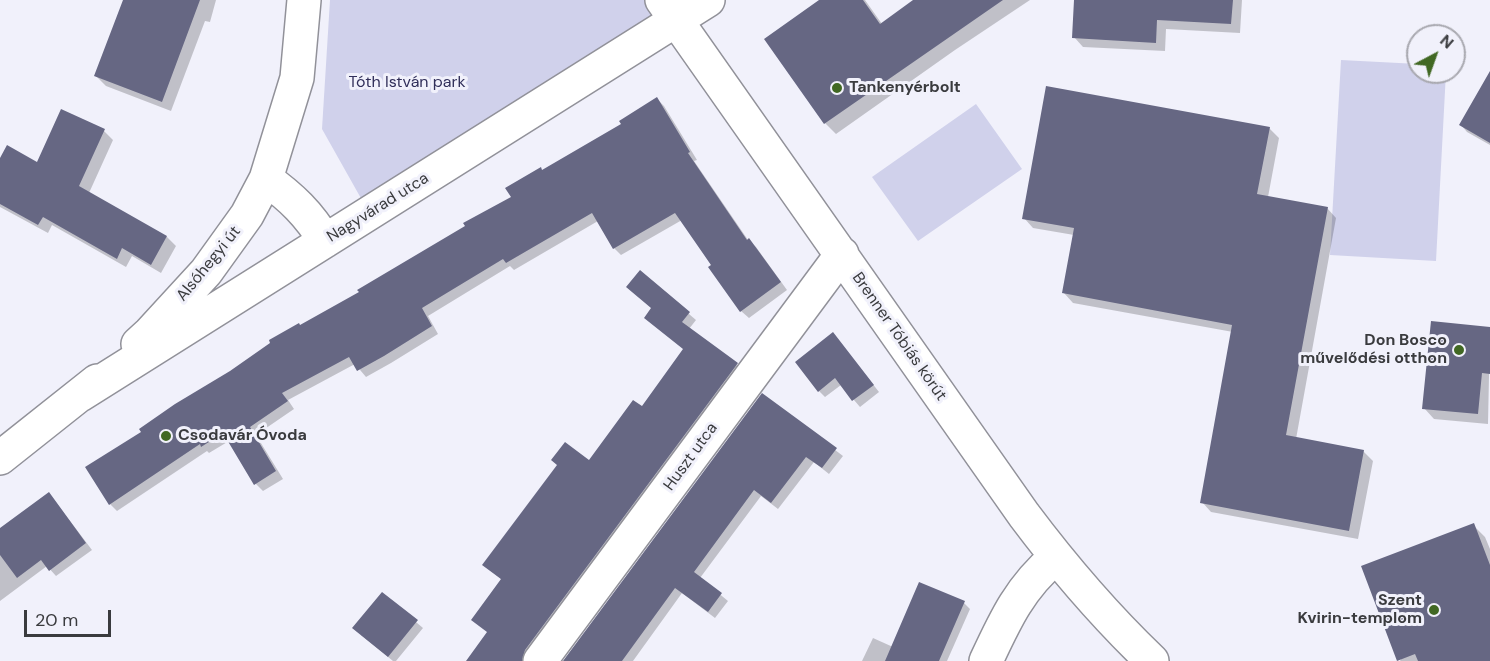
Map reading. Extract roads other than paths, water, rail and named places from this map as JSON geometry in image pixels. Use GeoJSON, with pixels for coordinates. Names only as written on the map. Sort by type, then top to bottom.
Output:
{"type":"FeatureCollection","features":[{"type":"Feature","properties":{"kind":"street","name":"Alsóhegyi út"},"geometry":{"type":"LineString","coordinates":[[0,458],[80,395],[150,333],[206,272],[247,215],[266,179],[297,78],[304,0]]}},
{"type":"Feature","properties":{"kind":"street","name":"Nagyvárad utca"},"geometry":{"type":"LineString","coordinates":[[80,395],[325,242],[669,10],[708,0]]}},
{"type":"Feature","properties":{"kind":"street","name":"Brenner Tóbiás körút"},"geometry":{"type":"LineString","coordinates":[[669,10],[1024,514],[1056,557],[1095,602],[1152,661]]}},
{"type":"Feature","properties":{"kind":"street"},"geometry":{"type":"LineString","coordinates":[[266,179],[285,193],[312,219],[325,242]]}},
{"type":"Feature","properties":{"kind":"street","name":"Huszt utca"},"geometry":{"type":"LineString","coordinates":[[540,661],[842,254]]}},
{"type":"Feature","properties":{"kind":"street"},"geometry":{"type":"LineString","coordinates":[[986,661],[1007,614],[1036,573],[1056,557]]}},
{"type":"Feature","properties":{"kind":"place","name":"Tankenyérbolt"},"geometry":{"type":"Point","coordinates":[837,88]}},
{"type":"Feature","properties":{"kind":"place","name":"Don Bosco művelődési otthon"},"geometry":{"type":"Point","coordinates":[1459,350]}},
{"type":"Feature","properties":{"kind":"place","name":"Csodavár Óvoda"},"geometry":{"type":"Point","coordinates":[166,436]}},
{"type":"Feature","properties":{"kind":"place","name":"Szent Kvirin-templom"},"geometry":{"type":"Point","coordinates":[1434,610]}},
{"type":"Feature","properties":{"kind":"park label","name":"Tóth István park"},"geometry":{"type":"Point","coordinates":[407,83]}}]}
